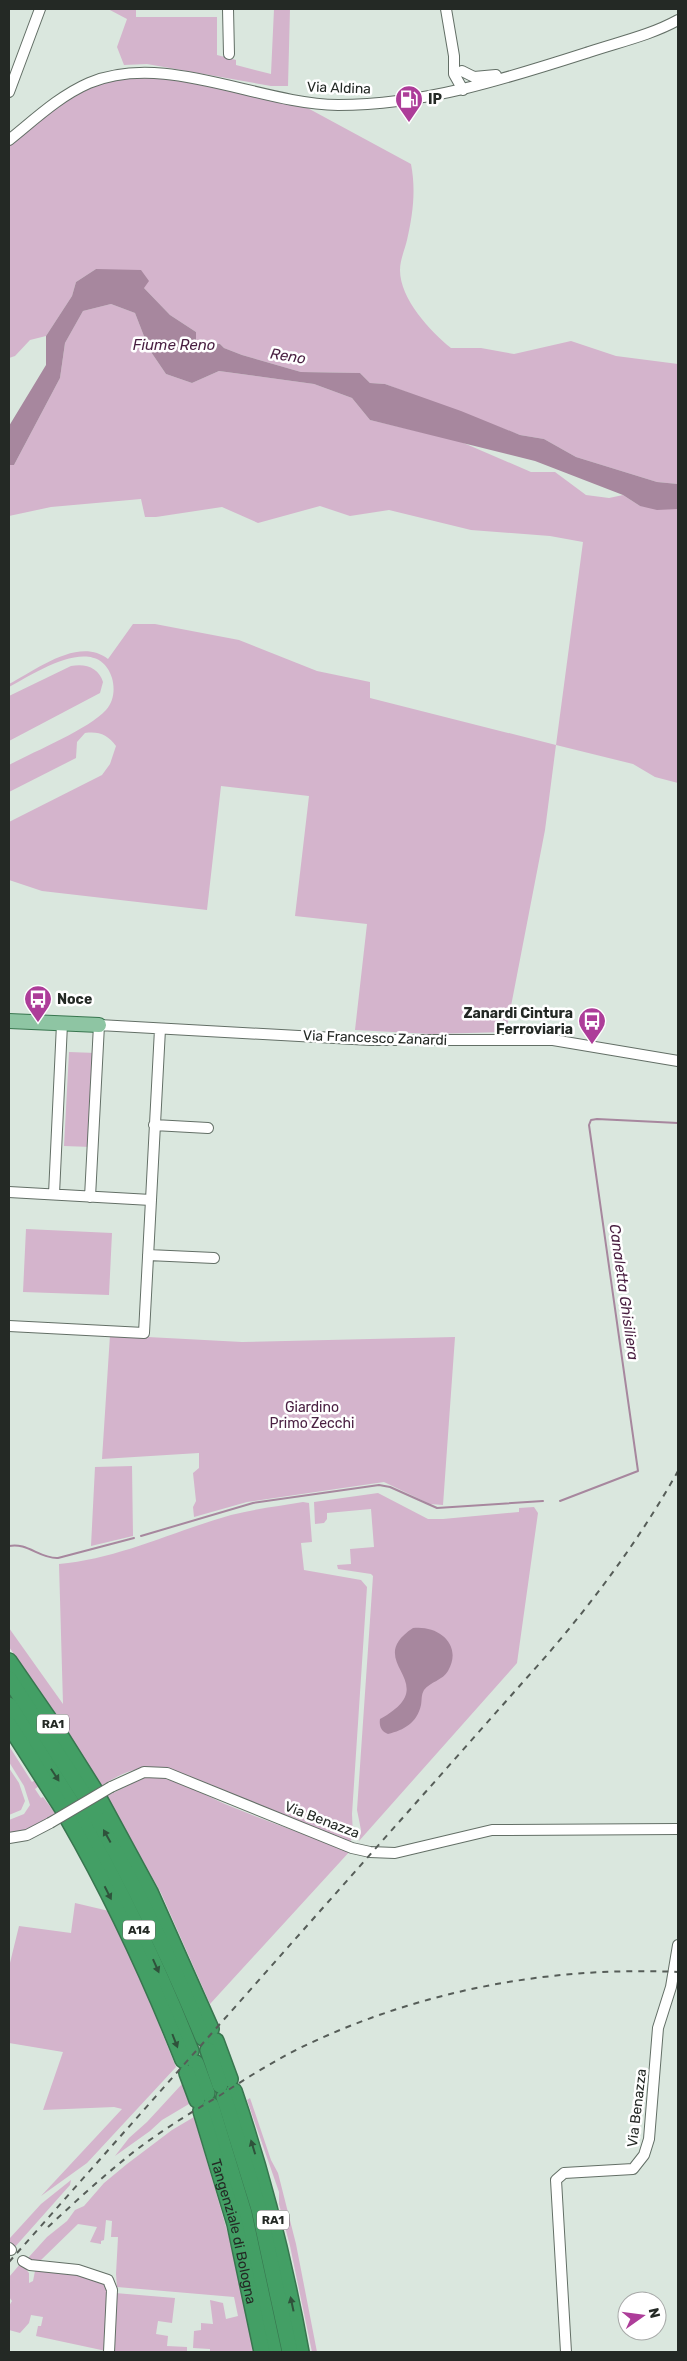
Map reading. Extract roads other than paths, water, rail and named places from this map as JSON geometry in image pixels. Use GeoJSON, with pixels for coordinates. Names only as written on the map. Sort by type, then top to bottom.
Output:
{"type":"FeatureCollection","features":[{"type":"Feature","properties":{"kind":"highway","name":"RA1"},"geometry":{"type":"LineString","coordinates":[[9,1661],[60,1734],[81,1804]]}},
{"type":"Feature","properties":{"kind":"highway","name":"A14"},"geometry":{"type":"LineString","coordinates":[[9,1679],[81,1804],[164,1984],[189,2062],[244,2213],[274,2352]]}},
{"type":"Feature","properties":{"kind":"highway","name":"A14"},"geometry":{"type":"LineString","coordinates":[[9,1705],[81,1804]]}},
{"type":"Feature","properties":{"kind":"highway","name":"RA1"},"geometry":{"type":"LineString","coordinates":[[9,1725],[81,1804],[150,1892],[227,2088],[253,2148],[277,2235],[302,2352]]}},
{"type":"Feature","properties":{"kind":"highway"},"geometry":{"type":"LineString","coordinates":[[227,2088],[259,2209],[290,2352]]}},
{"type":"Feature","properties":{"kind":"highway","name":"Tangenziale di Bologna"},"geometry":{"type":"LineString","coordinates":[[204,2102],[235,2224],[262,2352]]}},
{"type":"Feature","properties":{"kind":"main road","name":"Via Francesco Zanardi"},"geometry":{"type":"LineString","coordinates":[[9,1021],[99,1025]]}},
{"type":"Feature","properties":{"kind":"street"},"geometry":{"type":"LineString","coordinates":[[9,92],[40,9]]}},
{"type":"Feature","properties":{"kind":"street"},"geometry":{"type":"LineString","coordinates":[[228,9],[229,54]]}},
{"type":"Feature","properties":{"kind":"street"},"geometry":{"type":"LineString","coordinates":[[446,9],[454,56],[463,90]]}},
{"type":"Feature","properties":{"kind":"street"},"geometry":{"type":"LineString","coordinates":[[661,28],[678,16]]}},
{"type":"Feature","properties":{"kind":"street","name":"Via Aldina"},"geometry":{"type":"LineString","coordinates":[[9,140],[77,89],[97,80],[125,73],[165,74],[272,97],[336,105],[374,104],[463,90],[661,28],[678,20]]}},
{"type":"Feature","properties":{"kind":"street"},"geometry":{"type":"LineString","coordinates":[[458,72],[480,77],[522,72]]}},
{"type":"Feature","properties":{"kind":"street"},"geometry":{"type":"LineString","coordinates":[[428,96],[442,90],[458,72]]}},
{"type":"Feature","properties":{"kind":"street"},"geometry":{"type":"LineString","coordinates":[[54,1194],[62,1024]]}},
{"type":"Feature","properties":{"kind":"street"},"geometry":{"type":"LineString","coordinates":[[90,1197],[99,1025]]}},
{"type":"Feature","properties":{"kind":"street","name":"Via Francesco Zanardi"},"geometry":{"type":"LineString","coordinates":[[99,1025],[379,1040],[553,1040],[678,1060]]}},
{"type":"Feature","properties":{"kind":"street"},"geometry":{"type":"LineString","coordinates":[[9,1326],[144,1333],[160,1029]]}},
{"type":"Feature","properties":{"kind":"street"},"geometry":{"type":"LineString","coordinates":[[154,1125],[208,1128]]}},
{"type":"Feature","properties":{"kind":"street"},"geometry":{"type":"LineString","coordinates":[[9,1192],[151,1200]]}},
{"type":"Feature","properties":{"kind":"street"},"geometry":{"type":"LineString","coordinates":[[148,1255],[214,1258]]}},
{"type":"Feature","properties":{"kind":"street","name":"Via Benazza"},"geometry":{"type":"LineString","coordinates":[[9,1838],[27,1835],[111,1787],[140,1773],[167,1773],[352,1848],[385,1853],[492,1830],[678,1829]]}},
{"type":"Feature","properties":{"kind":"street","name":"Via Benazza"},"geometry":{"type":"LineString","coordinates":[[566,2352],[556,2180],[564,2173],[633,2169],[644,2156],[651,2122],[658,2028],[671,1987],[678,1945]]}},
{"type":"Feature","properties":{"kind":"street"},"geometry":{"type":"LineString","coordinates":[[22,2261],[30,2266],[78,2270],[108,2280],[112,2290],[109,2352]]}},
{"type":"Feature","properties":{"kind":"water","name":"Fiume Reno"},"geometry":{"type":"Polygon","coordinates":[[[96,269],[141,270],[149,281],[144,288],[170,315],[196,332],[196,341],[220,344],[224,348],[242,355],[301,372],[360,373],[370,383],[385,384],[461,411],[520,435],[544,439],[576,457],[657,482],[678,484],[678,509],[657,510],[640,506],[623,495],[535,461],[370,420],[352,398],[314,384],[219,371],[192,383],[166,374],[149,349],[135,313],[111,304],[83,311],[65,343],[60,378],[14,465],[9,465],[9,426],[46,365],[46,336],[72,296],[76,282],[96,269]]]}},
{"type":"Feature","properties":{"kind":"water"},"geometry":{"type":"Polygon","coordinates":[[[413,1628],[432,1630],[446,1639],[453,1653],[452,1662],[446,1674],[424,1690],[419,1711],[413,1721],[404,1728],[388,1734],[381,1728],[380,1719],[398,1706],[406,1694],[406,1683],[395,1652],[399,1640],[413,1628]]]}},
{"type":"Feature","properties":{"kind":"waterway","name":"Canaletta Ghisiliera"},"geometry":{"type":"LineString","coordinates":[[560,1501],[638,1471],[589,1125],[591,1120],[597,1119],[678,1123]]}},
{"type":"Feature","properties":{"kind":"waterway","name":"Canaletta Ghisiliera"},"geometry":{"type":"LineString","coordinates":[[141,1536],[253,1503],[379,1485],[390,1487],[437,1508],[543,1501]]}},
{"type":"Feature","properties":{"kind":"waterway","name":"Canaletta Ghisiliera"},"geometry":{"type":"LineString","coordinates":[[9,1546],[22,1546],[45,1556],[58,1558],[134,1538]]}},
{"type":"Feature","properties":{"kind":"railway"},"geometry":{"type":"LineString","coordinates":[[9,2262],[547,1655],[617,1566],[649,1520],[678,1471]]}},
{"type":"Feature","properties":{"kind":"railway"},"geometry":{"type":"LineString","coordinates":[[48,2227],[131,2154],[163,2131],[279,2059],[345,2028],[390,2011],[484,1986],[581,1973],[678,1972]]}},
{"type":"Feature","properties":{"kind":"place","name":"IP"},"geometry":{"type":"Point","coordinates":[409,123]}},
{"type":"Feature","properties":{"kind":"place","name":"Noce"},"geometry":{"type":"Point","coordinates":[38,1023]}},
{"type":"Feature","properties":{"kind":"place","name":"Zanardi Cintura Ferroviaria"},"geometry":{"type":"Point","coordinates":[592,1045]}},
{"type":"Feature","properties":{"kind":"water label","name":"Reno"},"geometry":{"type":"Point","coordinates":[288,356]}},
{"type":"Feature","properties":{"kind":"park label","name":"Giardino Primo Zecchi"},"geometry":{"type":"Point","coordinates":[312,1415]}}]}
